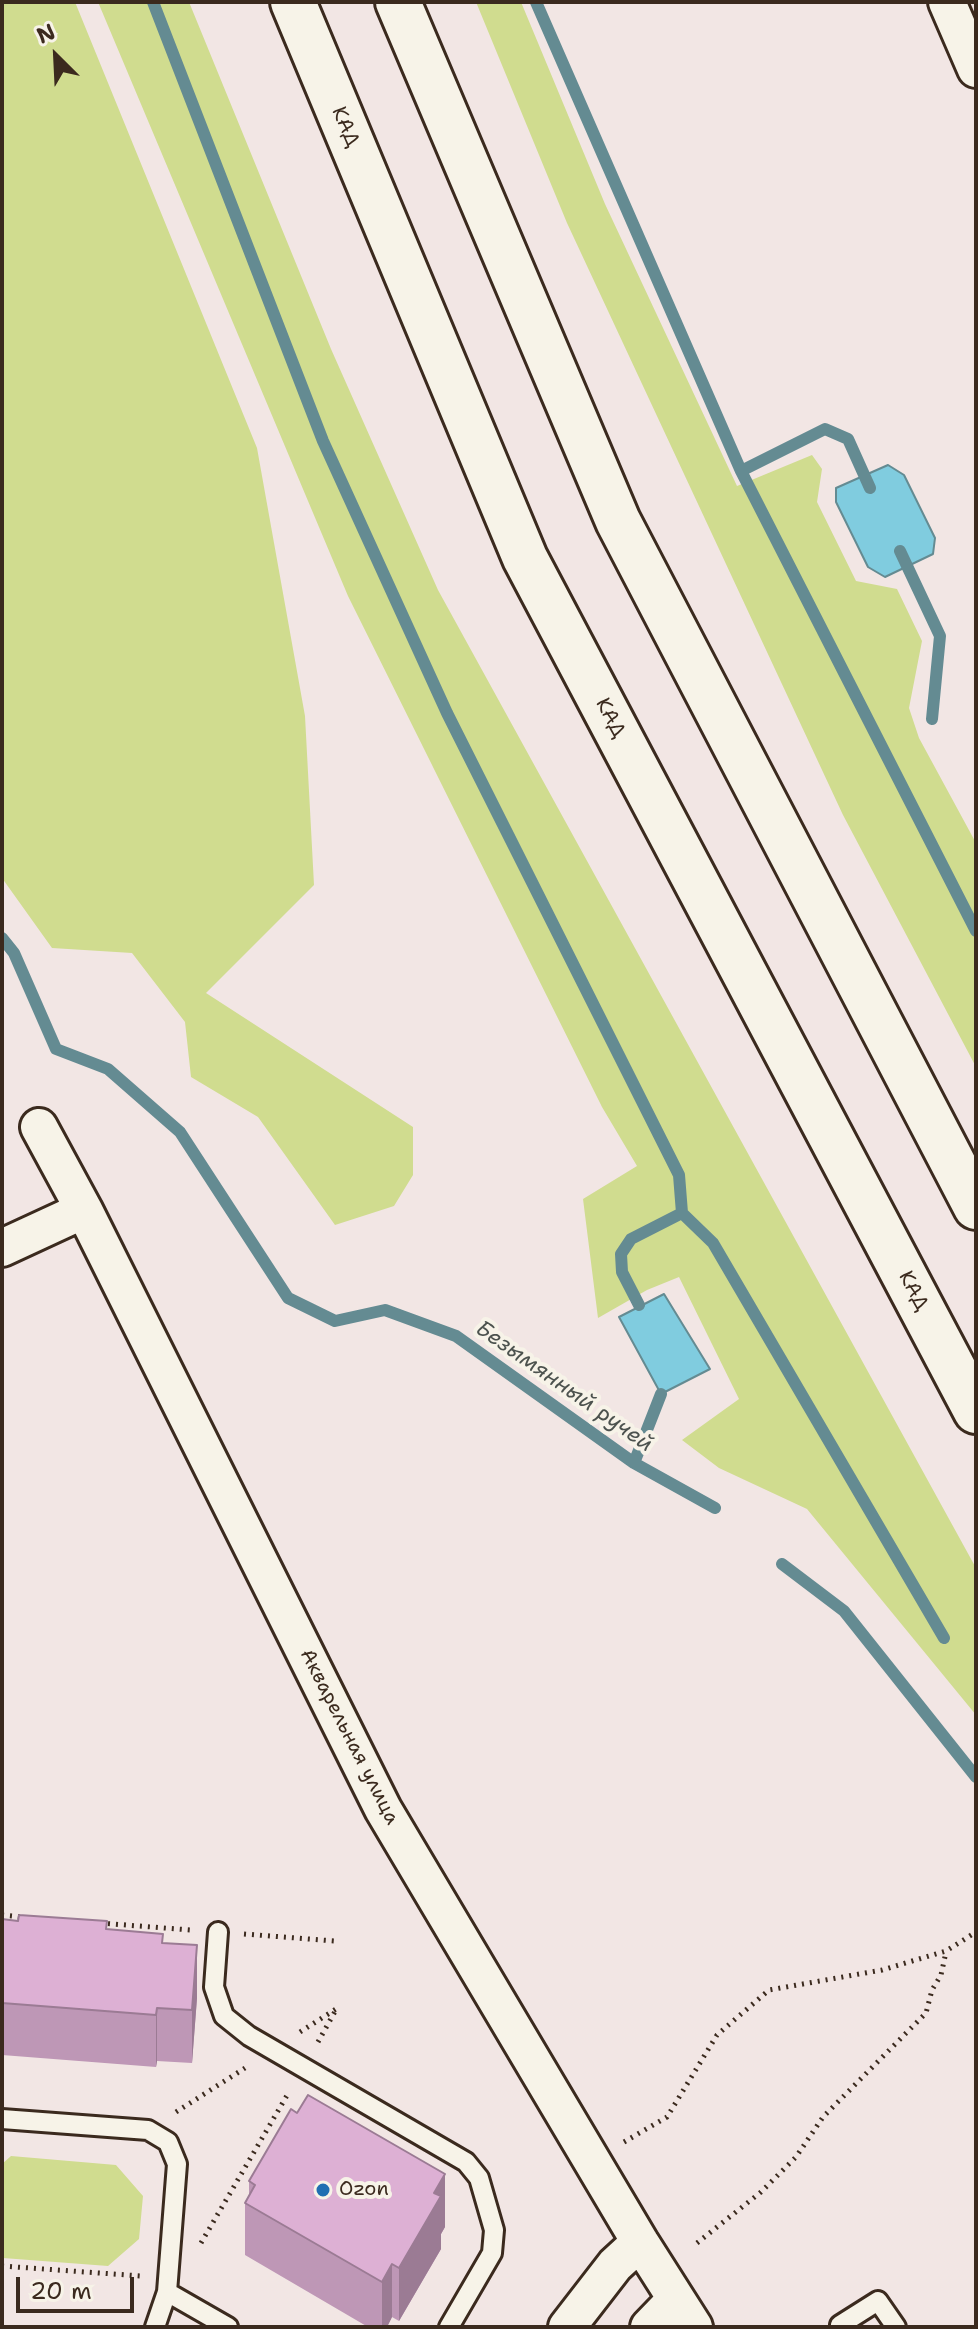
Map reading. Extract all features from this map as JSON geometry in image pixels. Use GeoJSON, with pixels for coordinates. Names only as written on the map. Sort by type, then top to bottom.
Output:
{"type":"FeatureCollection","features":[{"type":"Feature","properties":{"kind":"highway","name":"КАД"},"geometry":{"type":"LineString","coordinates":[[293,2],[525,558],[976,1411]]}},
{"type":"Feature","properties":{"kind":"highway"},"geometry":{"type":"LineString","coordinates":[[398,2],[618,521],[976,1207]]}},
{"type":"Feature","properties":{"kind":"street"},"geometry":{"type":"LineString","coordinates":[[947,2],[976,69]]}},
{"type":"Feature","properties":{"kind":"street","name":"Акварельная улица"},"geometry":{"type":"LineString","coordinates":[[39,1127],[84,1210],[383,1809],[685,2313]]}},
{"type":"Feature","properties":{"kind":"street"},"geometry":{"type":"LineString","coordinates":[[2,1248],[84,1210]]}},
{"type":"Feature","properties":{"kind":"street"},"geometry":{"type":"LineString","coordinates":[[567,2327],[615,2265],[640,2242]]}},
{"type":"Feature","properties":{"kind":"street"},"geometry":{"type":"LineString","coordinates":[[649,2327],[685,2313]]}},
{"type":"Feature","properties":{"kind":"lane"},"geometry":{"type":"LineString","coordinates":[[218,1932],[214,1987],[224,2016],[249,2036],[466,2162],[479,2178],[494,2230],[492,2253],[449,2327]]}},
{"type":"Feature","properties":{"kind":"lane"},"geometry":{"type":"LineString","coordinates":[[2,2119],[148,2130],[168,2142],[177,2164],[167,2285],[155,2327]]}},
{"type":"Feature","properties":{"kind":"lane"},"geometry":{"type":"LineString","coordinates":[[167,2285],[228,2327]]}},
{"type":"Feature","properties":{"kind":"lane"},"geometry":{"type":"LineString","coordinates":[[840,2325],[878,2301],[896,2327]]}},
{"type":"Feature","properties":{"kind":"path"},"geometry":{"type":"LineString","coordinates":[[2,1915],[33,1918]]}},
{"type":"Feature","properties":{"kind":"path"},"geometry":{"type":"LineString","coordinates":[[95,1923],[335,1941]]}},
{"type":"Feature","properties":{"kind":"path"},"geometry":{"type":"LineString","coordinates":[[592,2160],[667,2117],[717,2035],[769,1990],[882,1970],[946,1951],[976,1932]]}},
{"type":"Feature","properties":{"kind":"path"},"geometry":{"type":"LineString","coordinates":[[697,2243],[761,2192],[796,2157],[823,2117],[926,2013],[932,1990],[941,1975],[946,1951]]}},
{"type":"Feature","properties":{"kind":"path"},"geometry":{"type":"LineString","coordinates":[[2,2266],[167,2285],[181,2277],[337,2008]]}},
{"type":"Feature","properties":{"kind":"green space"},"geometry":{"type":"Polygon","coordinates":[[[2,2],[75,2],[257,448],[305,716],[314,885],[206,993],[413,1127],[413,1175],[394,1206],[335,1225],[258,1117],[191,1077],[185,1022],[132,953],[52,948],[2,878],[2,2]]]}},
{"type":"Feature","properties":{"kind":"green space"},"geometry":{"type":"Polygon","coordinates":[[[98,2],[189,2],[331,349],[438,590],[976,1568],[976,1715],[807,1509],[719,1468],[682,1440],[739,1399],[679,1277],[647,1290],[598,1318],[583,1199],[637,1166],[602,1107],[348,596],[98,2]]]}},
{"type":"Feature","properties":{"kind":"green space"},"geometry":{"type":"Polygon","coordinates":[[[476,2],[521,2],[605,204],[737,486],[812,455],[822,469],[817,502],[856,581],[897,589],[922,641],[909,708],[919,738],[976,843],[976,1067],[843,815],[567,223],[476,2]]]}},
{"type":"Feature","properties":{"kind":"green space"},"geometry":{"type":"Polygon","coordinates":[[[11,2156],[116,2165],[143,2196],[139,2239],[108,2266],[3,2258],[2,2164],[11,2156]]]}},
{"type":"Feature","properties":{"kind":"water"},"geometry":{"type":"Polygon","coordinates":[[[888,465],[904,475],[935,538],[933,554],[885,577],[868,567],[836,502],[836,488],[888,465]]]}},
{"type":"Feature","properties":{"kind":"water"},"geometry":{"type":"Polygon","coordinates":[[[664,1294],[710,1369],[661,1394],[619,1317],[664,1294]]]}},
{"type":"Feature","properties":{"kind":"building"},"geometry":{"type":"Polygon","coordinates":[[[19,1915],[107,1921],[106,1929],[163,1934],[162,1943],[197,1945],[192,2010],[157,2008],[156,2015],[2,2003],[2,1919],[18,1921],[19,1915]]]}},
{"type":"Feature","properties":{"kind":"building"},"geometry":{"type":"Polygon","coordinates":[[[308,2095],[445,2174],[434,2193],[441,2196],[399,2268],[392,2264],[382,2282],[245,2203],[255,2185],[249,2181],[291,2109],[297,2113],[308,2095]]]}},
{"type":"Feature","properties":{"kind":"waterway"},"geometry":{"type":"LineString","coordinates":[[153,2],[323,441],[447,713],[679,1175],[682,1213],[713,1243],[944,1638]]}},
{"type":"Feature","properties":{"kind":"waterway"},"geometry":{"type":"LineString","coordinates":[[536,2],[741,471],[976,931]]}},
{"type":"Feature","properties":{"kind":"waterway"},"geometry":{"type":"LineString","coordinates":[[741,471],[825,429],[848,439],[870,488]]}},
{"type":"Feature","properties":{"kind":"waterway"},"geometry":{"type":"LineString","coordinates":[[900,551],[940,636],[932,719]]}},
{"type":"Feature","properties":{"kind":"waterway","name":"Безымянный ручей"},"geometry":{"type":"LineString","coordinates":[[2,938],[14,953],[56,1049],[108,1069],[180,1132],[288,1298],[335,1321],[385,1310],[456,1336],[634,1463],[715,1508]]}},
{"type":"Feature","properties":{"kind":"waterway"},"geometry":{"type":"LineString","coordinates":[[639,1305],[622,1272],[621,1254],[631,1239],[682,1213]]}},
{"type":"Feature","properties":{"kind":"waterway"},"geometry":{"type":"LineString","coordinates":[[634,1463],[661,1394]]}},
{"type":"Feature","properties":{"kind":"waterway","name":"Безымянный ручей"},"geometry":{"type":"LineString","coordinates":[[782,1564],[844,1611],[976,1777]]}},
{"type":"Feature","properties":{"kind":"place","name":"Ozon"},"geometry":{"type":"Point","coordinates":[323,2190]}}]}
